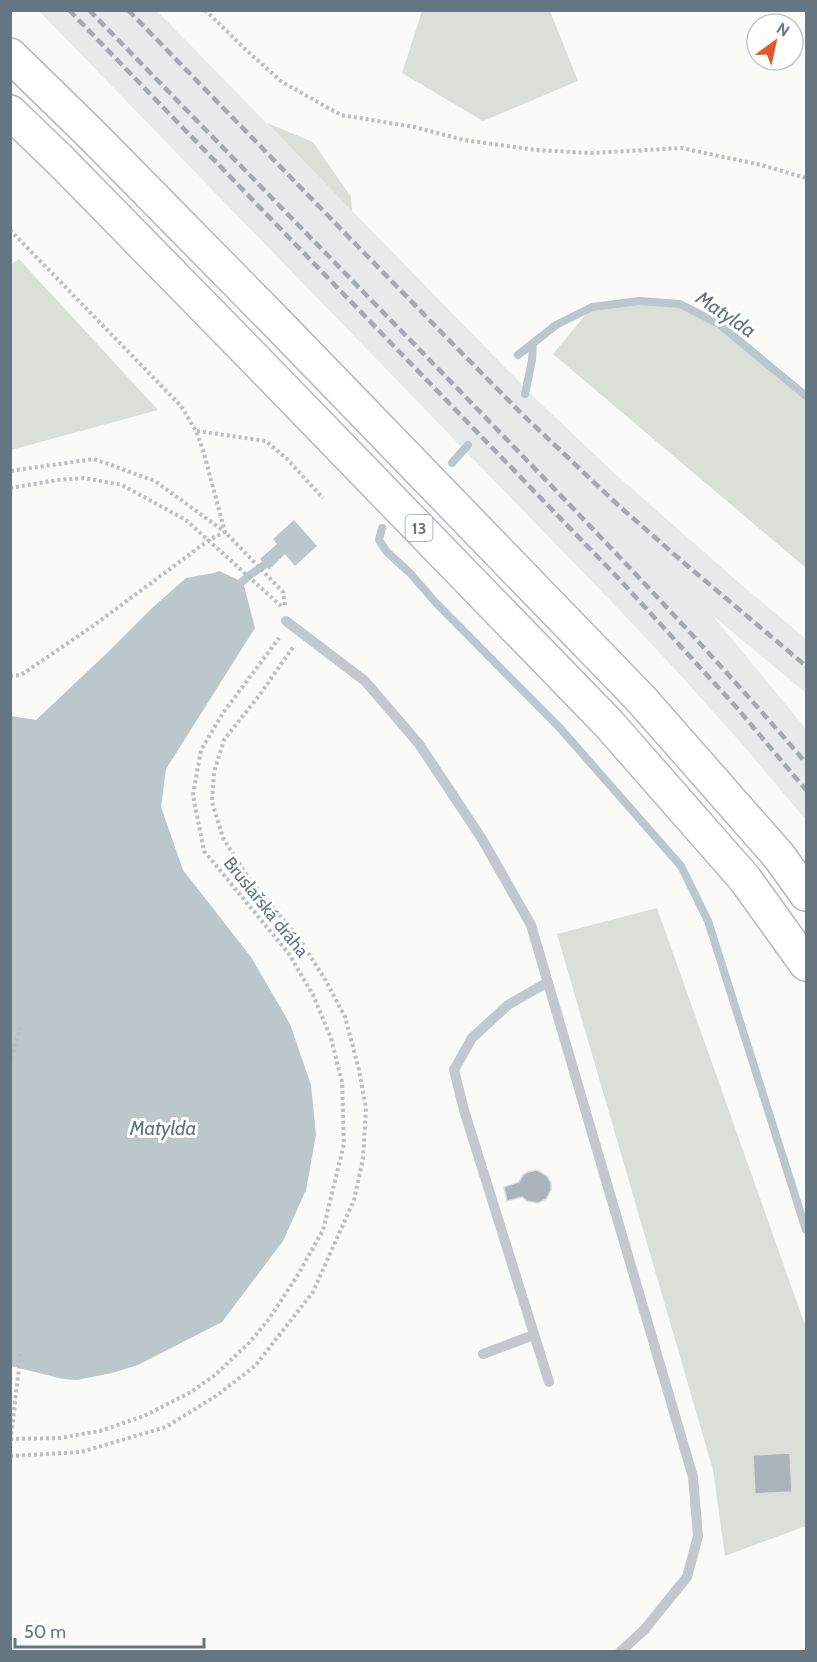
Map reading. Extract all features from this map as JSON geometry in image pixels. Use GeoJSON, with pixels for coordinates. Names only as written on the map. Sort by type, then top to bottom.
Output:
{"type":"FeatureCollection","features":[{"type":"Feature","properties":{"kind":"highway","name":"13"},"geometry":{"type":"LineString","coordinates":[[10,55],[279,325],[641,699],[779,856],[807,894]]}},
{"type":"Feature","properties":{"kind":"highway","name":"13"},"geometry":{"type":"LineString","coordinates":[[10,112],[241,344],[609,724],[746,879],[807,964]]}},
{"type":"Feature","properties":{"kind":"lane"},"geometry":{"type":"LineString","coordinates":[[286,621],[364,681],[419,744],[482,839],[531,925],[693,1477],[698,1536],[687,1577],[644,1630],[620,1652]]}},
{"type":"Feature","properties":{"kind":"lane"},"geometry":{"type":"LineString","coordinates":[[548,982],[508,1005],[486,1024],[472,1038],[454,1070],[464,1110],[549,1382]]}},
{"type":"Feature","properties":{"kind":"lane"},"geometry":{"type":"LineString","coordinates":[[483,1354],[534,1335]]}},
{"type":"Feature","properties":{"kind":"path"},"geometry":{"type":"LineString","coordinates":[[206,10],[282,82],[341,115],[414,127],[464,140],[536,150],[591,153],[682,148],[761,165],[807,178]]}},
{"type":"Feature","properties":{"kind":"path"},"geometry":{"type":"LineString","coordinates":[[10,230],[181,406],[196,431],[203,450],[225,532]]}},
{"type":"Feature","properties":{"kind":"path"},"geometry":{"type":"LineString","coordinates":[[196,431],[266,441],[287,459],[323,498]]}},
{"type":"Feature","properties":{"kind":"path"},"geometry":{"type":"LineString","coordinates":[[10,471],[94,459],[155,481],[225,532],[284,592],[286,621]]}},
{"type":"Feature","properties":{"kind":"path"},"geometry":{"type":"LineString","coordinates":[[10,488],[84,478],[122,485],[186,520],[281,606],[286,621]]}},
{"type":"Feature","properties":{"kind":"path"},"geometry":{"type":"LineString","coordinates":[[10,675],[21,675],[84,632],[209,540],[225,532]]}},
{"type":"Feature","properties":{"kind":"path","name":"Bruslařská dráha"},"geometry":{"type":"LineString","coordinates":[[11,1439],[59,1438],[100,1431],[144,1416],[191,1392],[215,1375],[249,1343],[299,1273],[323,1230],[344,1144],[342,1082],[331,1038],[313,995],[290,954],[204,852],[193,795],[201,750],[223,713],[279,639],[286,621]]}},
{"type":"Feature","properties":{"kind":"path"},"geometry":{"type":"LineString","coordinates":[[10,1456],[81,1452],[166,1427],[216,1396],[255,1366],[313,1292],[354,1200],[363,1159],[366,1108],[345,1017],[326,981],[298,937],[250,880],[223,838],[212,802],[214,772],[224,740],[261,693],[302,634]]}},
{"type":"Feature","properties":{"kind":"path"},"geometry":{"type":"LineString","coordinates":[[10,1064],[20,1029]]}},
{"type":"Feature","properties":{"kind":"path"},"geometry":{"type":"LineString","coordinates":[[10,1446],[21,1350]]}},
{"type":"Feature","properties":{"kind":"shaded area"},"geometry":{"type":"Polygon","coordinates":[[[39,11],[157,11],[536,399],[612,471],[806,639],[806,693],[713,616],[806,729],[806,820],[742,744],[606,596],[39,11]]]}},
{"type":"Feature","properties":{"kind":"shaded area"},"geometry":{"type":"Polygon","coordinates":[[[422,11],[550,11],[578,81],[483,121],[402,73],[422,11]]]}},
{"type":"Feature","properties":{"kind":"shaded area"},"geometry":{"type":"Polygon","coordinates":[[[267,123],[313,142],[351,197],[352,211],[267,123]]]}},
{"type":"Feature","properties":{"kind":"shaded area"},"geometry":{"type":"Polygon","coordinates":[[[19,259],[158,410],[11,450],[10,265],[19,259]]]}},
{"type":"Feature","properties":{"kind":"shaded area"},"geometry":{"type":"Polygon","coordinates":[[[639,301],[680,304],[727,331],[806,396],[806,568],[553,354],[592,307],[639,301]]]}},
{"type":"Feature","properties":{"kind":"shaded area"},"geometry":{"type":"Polygon","coordinates":[[[657,908],[806,1328],[806,1526],[725,1556],[713,1470],[557,934],[657,908]]]}},
{"type":"Feature","properties":{"kind":"water"},"geometry":{"type":"Polygon","coordinates":[[[294,520],[317,546],[295,566],[285,554],[269,570],[260,559],[277,544],[273,539],[294,520]]]}},
{"type":"Feature","properties":{"kind":"water","name":"Matylda"},"geometry":{"type":"Polygon","coordinates":[[[219,571],[243,582],[255,628],[166,769],[161,807],[183,870],[251,957],[290,1024],[311,1085],[316,1135],[306,1190],[283,1241],[222,1322],[138,1365],[77,1380],[63,1379],[11,1366],[11,716],[36,720],[186,578],[219,571]]]}},
{"type":"Feature","properties":{"kind":"building"},"geometry":{"type":"Polygon","coordinates":[[[537,1170],[547,1176],[551,1183],[551,1190],[546,1199],[538,1203],[527,1201],[522,1197],[507,1201],[504,1187],[519,1182],[523,1175],[537,1170]]]}},
{"type":"Feature","properties":{"kind":"building"},"geometry":{"type":"Polygon","coordinates":[[[790,1453],[792,1492],[755,1494],[753,1455],[790,1453]]]}},
{"type":"Feature","properties":{"kind":"waterway","name":"Matylda"},"geometry":{"type":"LineString","coordinates":[[518,355],[556,325],[592,307],[639,301],[680,304],[719,324],[806,396]]}},
{"type":"Feature","properties":{"kind":"waterway"},"geometry":{"type":"LineString","coordinates":[[525,394],[533,343]]}},
{"type":"Feature","properties":{"kind":"waterway"},"geometry":{"type":"LineString","coordinates":[[452,463],[468,445]]}},
{"type":"Feature","properties":{"kind":"waterway"},"geometry":{"type":"LineString","coordinates":[[382,528],[379,540],[387,552],[559,727],[681,866],[708,921],[806,1230]]}},
{"type":"Feature","properties":{"kind":"waterway"},"geometry":{"type":"LineString","coordinates":[[235,588],[273,559]]}},
{"type":"Feature","properties":{"kind":"railway"},"geometry":{"type":"LineString","coordinates":[[69,10],[621,581],[738,709],[806,790]]}},
{"type":"Feature","properties":{"kind":"railway"},"geometry":{"type":"LineString","coordinates":[[89,10],[589,525],[721,666],[806,763]]}},
{"type":"Feature","properties":{"kind":"railway"},"geometry":{"type":"LineString","coordinates":[[128,10],[522,414],[618,505],[806,666]]}}]}
